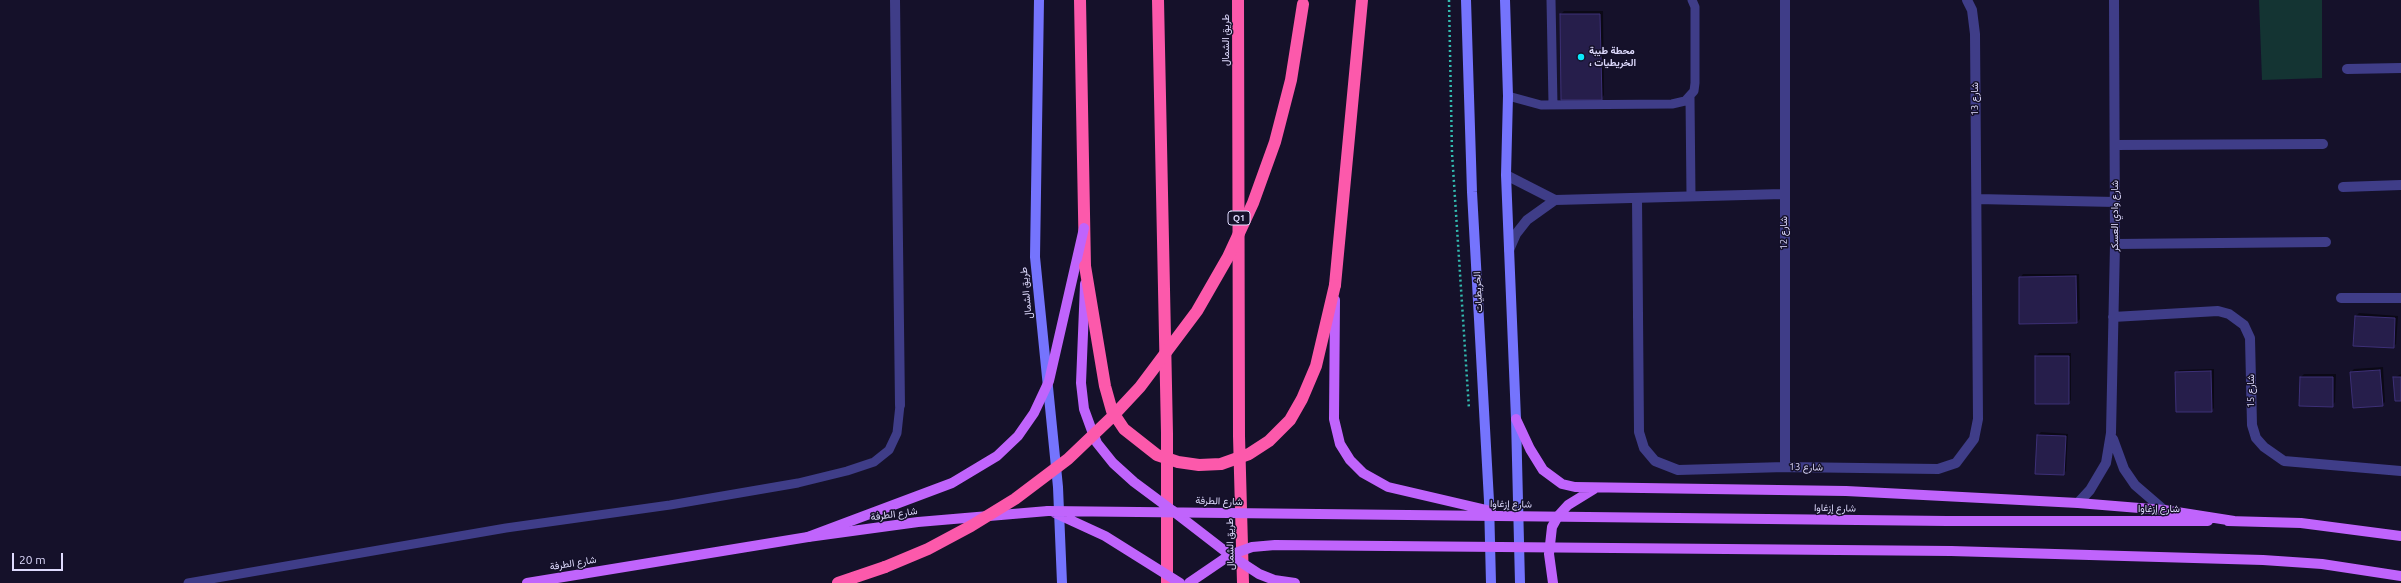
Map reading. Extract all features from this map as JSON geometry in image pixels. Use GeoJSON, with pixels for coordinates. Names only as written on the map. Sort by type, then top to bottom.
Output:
{"type":"FeatureCollection","features":[{"type":"Feature","properties":{"kind":"highway"},"geometry":{"type":"LineString","coordinates":[[1080,0],[1085,266],[1105,386],[1112,411],[1124,429],[1157,455],[1178,462],[1199,465],[1221,464],[1249,454],[1269,442],[1290,420],[1306,390],[1316,366],[1335,285],[1362,0]]}},
{"type":"Feature","properties":{"kind":"highway"},"geometry":{"type":"LineString","coordinates":[[1158,0],[1167,434],[1167,583]]}},
{"type":"Feature","properties":{"kind":"highway","name":"طريق الشمال"},"geometry":{"type":"LineString","coordinates":[[1238,0],[1239,428],[1243,583]]}},
{"type":"Feature","properties":{"kind":"highway"},"geometry":{"type":"LineString","coordinates":[[838,583],[885,567],[928,549],[1015,499],[1068,459],[1112,417],[1140,387],[1197,311],[1228,258],[1252,203],[1275,142],[1291,80],[1303,2]]}},
{"type":"Feature","properties":{"kind":"main road","name":"طريق الشمال"},"geometry":{"type":"LineString","coordinates":[[1039,0],[1035,257],[1058,487],[1062,583]]}},
{"type":"Feature","properties":{"kind":"main road","name":"الخريطيات"},"geometry":{"type":"LineString","coordinates":[[1466,0],[1472,192],[1489,501],[1491,583]]}},
{"type":"Feature","properties":{"kind":"main road"},"geometry":{"type":"LineString","coordinates":[[1505,0],[1508,96],[1506,175],[1516,419],[1520,583]]}},
{"type":"Feature","properties":{"kind":"main road"},"geometry":{"type":"LineString","coordinates":[[808,537],[952,483],[997,456],[1018,436],[1034,413],[1049,381],[1084,228]]}},
{"type":"Feature","properties":{"kind":"main road"},"geometry":{"type":"LineString","coordinates":[[1085,266],[1081,367],[1083,397],[1088,420],[1097,442],[1112,463],[1134,482],[1230,556],[1259,574],[1274,580],[1295,583]]}},
{"type":"Feature","properties":{"kind":"main road"},"geometry":{"type":"LineString","coordinates":[[1335,285],[1334,419],[1340,444],[1350,460],[1363,473],[1388,487],[1510,516]]}},
{"type":"Feature","properties":{"kind":"main road"},"geometry":{"type":"LineString","coordinates":[[1516,419],[1537,462],[1551,478],[1562,484],[1575,487],[1846,491],[2078,503],[2164,510],[2234,521]]}},
{"type":"Feature","properties":{"kind":"main road"},"geometry":{"type":"LineString","coordinates":[[1553,583],[1549,560],[1552,527],[1558,516],[1568,505],[1596,488]]}},
{"type":"Feature","properties":{"kind":"main road"},"geometry":{"type":"LineString","coordinates":[[1048,511],[1087,526],[1106,536],[1180,583]]}},
{"type":"Feature","properties":{"kind":"main road","name":"شارع الطرفة"},"geometry":{"type":"LineString","coordinates":[[527,583],[808,537],[918,522],[1048,511],[1173,511],[1268,514]]}},
{"type":"Feature","properties":{"kind":"main road","name":"شارع إزغاوا"},"geometry":{"type":"LineString","coordinates":[[1268,514],[1946,521],[2234,521],[2334,526],[2401,536]]}},
{"type":"Feature","properties":{"kind":"main road"},"geometry":{"type":"LineString","coordinates":[[1189,583],[1230,556],[1252,548],[1275,545],[1951,551],[2263,560],[2322,564],[2401,576]]}},
{"type":"Feature","properties":{"kind":"street"},"geometry":{"type":"LineString","coordinates":[[895,0],[900,406]]}},
{"type":"Feature","properties":{"kind":"street","name":"شارع 12"},"geometry":{"type":"LineString","coordinates":[[1785,0],[1783,194],[1785,467]]}},
{"type":"Feature","properties":{"kind":"street","name":"شارع 13"},"geometry":{"type":"LineString","coordinates":[[1637,198],[1639,432],[1644,448],[1662,465],[1678,470],[1785,467],[1938,469],[1956,463],[1965,455],[1974,439],[1978,419],[1975,34],[1972,10],[1967,0]]}},
{"type":"Feature","properties":{"kind":"street","name":"شارع وادي العسكر"},"geometry":{"type":"LineString","coordinates":[[2078,503],[2090,490],[2106,463],[2111,433],[2115,244],[2114,0]]}},
{"type":"Feature","properties":{"kind":"street"},"geometry":{"type":"LineString","coordinates":[[2347,69],[2401,68]]}},
{"type":"Feature","properties":{"kind":"street"},"geometry":{"type":"LineString","coordinates":[[2115,145],[2322,144]]}},
{"type":"Feature","properties":{"kind":"street"},"geometry":{"type":"LineString","coordinates":[[1506,175],[1555,200],[1783,194]]}},
{"type":"Feature","properties":{"kind":"street"},"geometry":{"type":"LineString","coordinates":[[2343,187],[2401,185]]}},
{"type":"Feature","properties":{"kind":"street"},"geometry":{"type":"LineString","coordinates":[[1977,199],[2115,202]]}},
{"type":"Feature","properties":{"kind":"street"},"geometry":{"type":"LineString","coordinates":[[1509,250],[1516,234],[1527,220],[1555,200]]}},
{"type":"Feature","properties":{"kind":"street"},"geometry":{"type":"LineString","coordinates":[[2115,244],[2326,242]]}},
{"type":"Feature","properties":{"kind":"street"},"geometry":{"type":"LineString","coordinates":[[2341,298],[2401,298]]}},
{"type":"Feature","properties":{"kind":"street","name":"شارع 15"},"geometry":{"type":"LineString","coordinates":[[2113,316],[2218,311],[2229,314],[2244,325],[2250,338],[2252,425],[2256,438],[2264,447],[2284,461],[2401,472]]}},
{"type":"Feature","properties":{"kind":"street","name":"شارع وادي العسكر"},"geometry":{"type":"LineString","coordinates":[[2111,433],[2124,469],[2135,485],[2164,510]]}},
{"type":"Feature","properties":{"kind":"lane"},"geometry":{"type":"LineString","coordinates":[[1551,0],[1553,104]]}},
{"type":"Feature","properties":{"kind":"lane"},"geometry":{"type":"LineString","coordinates":[[1691,196],[1690,97],[1695,83],[1695,7],[1692,0]]}},
{"type":"Feature","properties":{"kind":"lane"},"geometry":{"type":"LineString","coordinates":[[1508,96],[1530,103],[1553,104],[1672,104],[1685,101],[1690,97]]}},
{"type":"Feature","properties":{"kind":"lane"},"geometry":{"type":"LineString","coordinates":[[188,583],[506,528],[670,505],[798,483],[847,471],[874,462],[889,450],[897,433],[900,406]]}},
{"type":"Feature","properties":{"kind":"path"},"geometry":{"type":"LineString","coordinates":[[1449,0],[1452,153],[1469,411]]}},
{"type":"Feature","properties":{"kind":"green space"},"geometry":{"type":"Polygon","coordinates":[[[2259,0],[2322,0],[2322,78],[2262,80],[2259,0]]]}},
{"type":"Feature","properties":{"kind":"building","name":"محطة طيبة ، الخريطيات"},"geometry":{"type":"Polygon","coordinates":[[[1560,14],[1600,14],[1602,100],[1561,100],[1560,14]]]}},
{"type":"Feature","properties":{"kind":"building"},"geometry":{"type":"Polygon","coordinates":[[[2076,276],[2077,323],[2019,324],[2019,277],[2076,276]]]}},
{"type":"Feature","properties":{"kind":"building"},"geometry":{"type":"Polygon","coordinates":[[[2355,316],[2395,318],[2394,348],[2353,346],[2355,316]]]}},
{"type":"Feature","properties":{"kind":"building"},"geometry":{"type":"Polygon","coordinates":[[[2035,356],[2069,356],[2069,404],[2035,404],[2035,356]]]}},
{"type":"Feature","properties":{"kind":"building"},"geometry":{"type":"Polygon","coordinates":[[[2380,370],[2383,406],[2353,408],[2350,372],[2380,370]]]}},
{"type":"Feature","properties":{"kind":"building"},"geometry":{"type":"Polygon","coordinates":[[[2211,371],[2212,412],[2176,412],[2175,372],[2211,371]]]}},
{"type":"Feature","properties":{"kind":"building"},"geometry":{"type":"Polygon","coordinates":[[[2300,377],[2333,377],[2333,407],[2299,406],[2300,377]]]}},
{"type":"Feature","properties":{"kind":"building"},"geometry":{"type":"Polygon","coordinates":[[[2393,377],[2401,377],[2401,401],[2395,401],[2393,377]]]}},
{"type":"Feature","properties":{"kind":"building"},"geometry":{"type":"Polygon","coordinates":[[[2037,435],[2066,436],[2064,475],[2035,474],[2037,435]]]}},
{"type":"Feature","properties":{"kind":"place","name":"محطة طيبة ، الخريطيات"},"geometry":{"type":"Point","coordinates":[1581,57]}}]}
